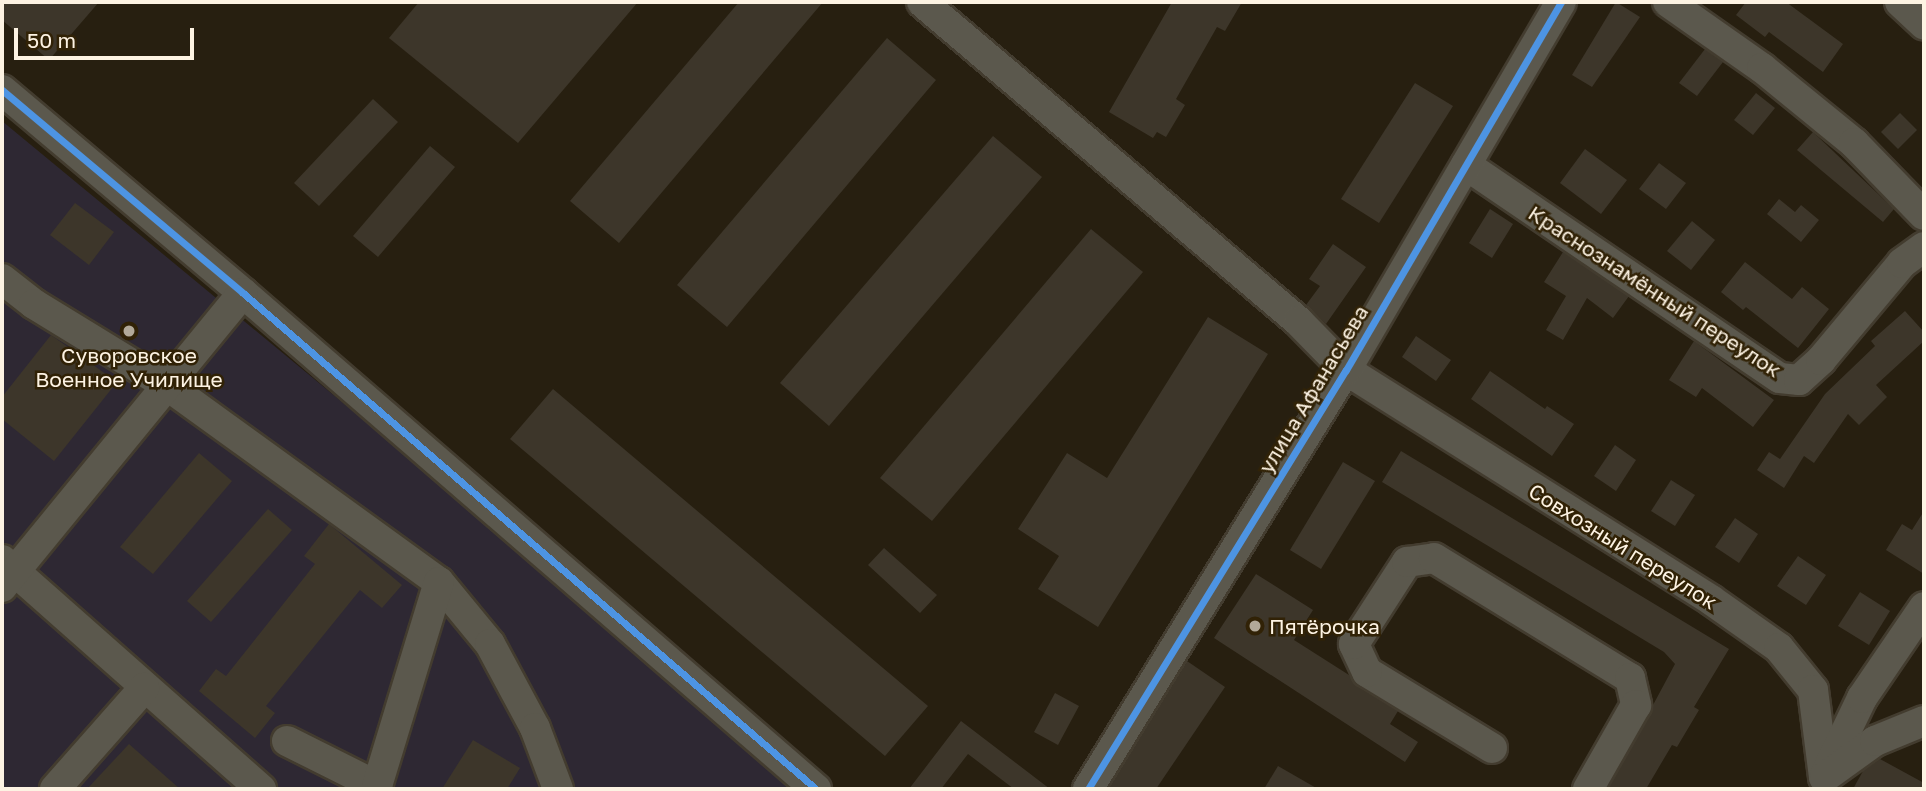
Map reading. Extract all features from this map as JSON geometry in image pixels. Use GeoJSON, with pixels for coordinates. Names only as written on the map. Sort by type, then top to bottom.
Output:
{"type":"FeatureCollection","features":[{"type":"Feature","properties":{"kind":"street","name":"Совхозный переулок"},"geometry":{"type":"LineString","coordinates":[[922,2],[1299,322],[1346,370],[1711,600],[1779,648],[1812,690],[1820,783]]}},
{"type":"Feature","properties":{"kind":"street","name":"улица Афанасьева"},"geometry":{"type":"LineString","coordinates":[[1088,789],[1346,370],[1561,2]]}},
{"type":"Feature","properties":{"kind":"street"},"geometry":{"type":"LineString","coordinates":[[1668,2],[1762,68],[1854,143],[1924,215]]}},
{"type":"Feature","properties":{"kind":"street"},"geometry":{"type":"LineString","coordinates":[[1900,2],[1924,24]]}},
{"type":"Feature","properties":{"kind":"street"},"geometry":{"type":"LineString","coordinates":[[2,90],[243,293],[816,789]]}},
{"type":"Feature","properties":{"kind":"street","name":"Краснознамённый переулок"},"geometry":{"type":"LineString","coordinates":[[1466,165],[1780,378],[1799,380],[1821,360],[1902,263],[1924,247]]}},
{"type":"Feature","properties":{"kind":"street"},"geometry":{"type":"LineString","coordinates":[[2,279],[34,304],[168,386],[439,582],[490,644],[535,728],[558,789]]}},
{"type":"Feature","properties":{"kind":"street"},"geometry":{"type":"LineString","coordinates":[[243,293],[168,386],[6,573],[261,789]]}},
{"type":"Feature","properties":{"kind":"street"},"geometry":{"type":"LineString","coordinates":[[1492,748],[1367,672],[1354,644],[1407,562],[1434,558],[1630,678],[1636,705],[1588,789]]}},
{"type":"Feature","properties":{"kind":"street"},"geometry":{"type":"LineString","coordinates":[[287,741],[378,788],[439,582]]}},
{"type":"Feature","properties":{"kind":"street"},"geometry":{"type":"LineString","coordinates":[[1820,783],[1862,698],[1924,607]]}},
{"type":"Feature","properties":{"kind":"street"},"geometry":{"type":"LineString","coordinates":[[55,789],[144,688]]}},
{"type":"Feature","properties":{"kind":"street"},"geometry":{"type":"LineString","coordinates":[[1820,783],[1875,741],[1924,721]]}},
{"type":"Feature","properties":{"kind":"shaded area","name":"Суворовское Военное Училище"},"geometry":{"type":"Polygon","coordinates":[[[2,121],[509,540],[827,789],[2,789],[2,121]]]}},
{"type":"Feature","properties":{"kind":"building"},"geometry":{"type":"Polygon","coordinates":[[[2,2],[99,2],[49,60],[2,20],[2,2]]]}},
{"type":"Feature","properties":{"kind":"building"},"geometry":{"type":"Polygon","coordinates":[[[419,2],[638,2],[518,143],[389,38],[419,2]]]}},
{"type":"Feature","properties":{"kind":"building"},"geometry":{"type":"Polygon","coordinates":[[[739,2],[823,2],[619,243],[570,201],[739,2]]]}},
{"type":"Feature","properties":{"kind":"building"},"geometry":{"type":"Polygon","coordinates":[[[1172,2],[1242,2],[1225,31],[1217,27],[1176,99],[1185,105],[1166,137],[1157,132],[1153,138],[1109,112],[1172,2]]]}},
{"type":"Feature","properties":{"kind":"building"},"geometry":{"type":"Polygon","coordinates":[[[1616,2],[1640,17],[1592,87],[1572,75],[1616,2]]]}},
{"type":"Feature","properties":{"kind":"building"},"geometry":{"type":"Polygon","coordinates":[[[1746,2],[1786,2],[1843,44],[1823,72],[1769,32],[1765,37],[1736,15],[1746,2]]]}},
{"type":"Feature","properties":{"kind":"building"},"geometry":{"type":"Polygon","coordinates":[[[887,38],[936,80],[727,327],[677,285],[887,38]]]}},
{"type":"Feature","properties":{"kind":"building"},"geometry":{"type":"Polygon","coordinates":[[[1705,49],[1723,62],[1697,96],[1679,83],[1705,49]]]}},
{"type":"Feature","properties":{"kind":"building"},"geometry":{"type":"Polygon","coordinates":[[[1415,83],[1453,106],[1379,223],[1341,199],[1415,83]]]}},
{"type":"Feature","properties":{"kind":"building"},"geometry":{"type":"Polygon","coordinates":[[[1756,93],[1775,108],[1753,135],[1734,120],[1756,93]]]}},
{"type":"Feature","properties":{"kind":"building"},"geometry":{"type":"Polygon","coordinates":[[[373,99],[398,122],[319,206],[294,183],[373,99]]]}},
{"type":"Feature","properties":{"kind":"building"},"geometry":{"type":"Polygon","coordinates":[[[1900,113],[1917,130],[1898,149],[1881,132],[1900,113]]]}},
{"type":"Feature","properties":{"kind":"building"},"geometry":{"type":"Polygon","coordinates":[[[1813,132],[1894,209],[1883,222],[1797,150],[1813,132]]]}},
{"type":"Feature","properties":{"kind":"building"},"geometry":{"type":"Polygon","coordinates":[[[993,136],[1042,177],[829,426],[780,383],[993,136]]]}},
{"type":"Feature","properties":{"kind":"building"},"geometry":{"type":"Polygon","coordinates":[[[430,146],[455,167],[378,257],[353,236],[430,146]]]}},
{"type":"Feature","properties":{"kind":"building"},"geometry":{"type":"Polygon","coordinates":[[[1585,149],[1627,180],[1601,214],[1560,183],[1585,149]]]}},
{"type":"Feature","properties":{"kind":"building"},"geometry":{"type":"Polygon","coordinates":[[[1659,163],[1686,183],[1666,209],[1639,189],[1659,163]]]}},
{"type":"Feature","properties":{"kind":"building"},"geometry":{"type":"Polygon","coordinates":[[[1779,199],[1795,212],[1801,205],[1819,220],[1801,242],[1767,214],[1779,199]]]}},
{"type":"Feature","properties":{"kind":"building"},"geometry":{"type":"Polygon","coordinates":[[[75,203],[114,232],[89,265],[50,235],[75,203]]]}},
{"type":"Feature","properties":{"kind":"building"},"geometry":{"type":"Polygon","coordinates":[[[1490,209],[1513,224],[1492,258],[1469,243],[1490,209]]]}},
{"type":"Feature","properties":{"kind":"building"},"geometry":{"type":"Polygon","coordinates":[[[1692,221],[1715,240],[1691,270],[1667,251],[1692,221]]]}},
{"type":"Feature","properties":{"kind":"building"},"geometry":{"type":"Polygon","coordinates":[[[1091,229],[1143,272],[932,521],[880,478],[1091,229]]]}},
{"type":"Feature","properties":{"kind":"building"},"geometry":{"type":"Polygon","coordinates":[[[1333,244],[1366,267],[1326,324],[1306,305],[1320,286],[1309,279],[1333,244]]]}},
{"type":"Feature","properties":{"kind":"building"},"geometry":{"type":"Polygon","coordinates":[[[1563,252],[1629,296],[1613,318],[1587,298],[1563,340],[1546,330],[1566,296],[1544,282],[1563,252]]]}},
{"type":"Feature","properties":{"kind":"building"},"geometry":{"type":"Polygon","coordinates":[[[1745,262],[1792,299],[1802,287],[1829,309],[1798,348],[1746,307],[1743,310],[1721,292],[1745,262]]]}},
{"type":"Feature","properties":{"kind":"building"},"geometry":{"type":"Polygon","coordinates":[[[1905,311],[1924,332],[1924,341],[1876,385],[1887,397],[1859,425],[1848,414],[1814,463],[1804,456],[1784,488],[1757,470],[1769,452],[1780,459],[1825,394],[1875,346],[1871,341],[1905,311]]]}},
{"type":"Feature","properties":{"kind":"building"},"geometry":{"type":"Polygon","coordinates":[[[1208,317],[1268,354],[1098,627],[1038,589],[1059,556],[1018,529],[1067,453],[1107,478],[1208,317]]]}},
{"type":"Feature","properties":{"kind":"building"},"geometry":{"type":"Polygon","coordinates":[[[51,335],[117,382],[54,461],[2,419],[2,397],[51,335]]]}},
{"type":"Feature","properties":{"kind":"building"},"geometry":{"type":"Polygon","coordinates":[[[1416,336],[1451,360],[1436,381],[1402,357],[1416,336]]]}},
{"type":"Feature","properties":{"kind":"building"},"geometry":{"type":"Polygon","coordinates":[[[1694,341],[1774,400],[1753,427],[1702,388],[1696,397],[1669,380],[1694,341]]]}},
{"type":"Feature","properties":{"kind":"building"},"geometry":{"type":"Polygon","coordinates":[[[1490,371],[1545,409],[1547,406],[1574,424],[1552,456],[1471,399],[1490,371]]]}},
{"type":"Feature","properties":{"kind":"building"},"geometry":{"type":"Polygon","coordinates":[[[553,389],[928,706],[885,756],[510,439],[553,389]]]}},
{"type":"Feature","properties":{"kind":"building"},"geometry":{"type":"Polygon","coordinates":[[[1615,445],[1636,460],[1616,491],[1594,476],[1615,445]]]}},
{"type":"Feature","properties":{"kind":"building"},"geometry":{"type":"Polygon","coordinates":[[[1401,451],[1729,649],[1694,707],[1699,710],[1677,747],[1672,745],[1646,789],[1608,789],[1675,664],[1664,652],[1382,482],[1401,451]]]}},
{"type":"Feature","properties":{"kind":"building"},"geometry":{"type":"Polygon","coordinates":[[[199,453],[232,481],[153,574],[120,547],[199,453]]]}},
{"type":"Feature","properties":{"kind":"building"},"geometry":{"type":"Polygon","coordinates":[[[1343,462],[1375,481],[1321,569],[1290,550],[1343,462]]]}},
{"type":"Feature","properties":{"kind":"building"},"geometry":{"type":"Polygon","coordinates":[[[1671,480],[1695,495],[1675,526],[1651,511],[1671,480]]]}},
{"type":"Feature","properties":{"kind":"building"},"geometry":{"type":"Polygon","coordinates":[[[268,509],[292,530],[211,622],[187,601],[268,509]]]}},
{"type":"Feature","properties":{"kind":"building"},"geometry":{"type":"Polygon","coordinates":[[[1924,511],[1924,574],[1886,550],[1902,524],[1912,530],[1924,511]]]}},
{"type":"Feature","properties":{"kind":"building"},"geometry":{"type":"Polygon","coordinates":[[[1735,518],[1758,534],[1739,563],[1715,547],[1735,518]]]}},
{"type":"Feature","properties":{"kind":"building"},"geometry":{"type":"Polygon","coordinates":[[[329,524],[402,585],[382,608],[360,590],[266,706],[275,713],[255,738],[199,691],[216,669],[226,676],[315,564],[304,556],[329,524]]]}},
{"type":"Feature","properties":{"kind":"building"},"geometry":{"type":"Polygon","coordinates":[[[884,548],[937,595],[920,613],[868,565],[884,548]]]}},
{"type":"Feature","properties":{"kind":"building"},"geometry":{"type":"Polygon","coordinates":[[[1798,556],[1826,575],[1806,605],[1777,586],[1798,556]]]}},
{"type":"Feature","properties":{"kind":"building"},"geometry":{"type":"Polygon","coordinates":[[[1256,574],[1313,610],[1294,640],[1349,675],[1358,687],[1398,711],[1390,724],[1418,742],[1405,762],[1214,638],[1256,574]]]}},
{"type":"Feature","properties":{"kind":"building"},"geometry":{"type":"Polygon","coordinates":[[[1860,592],[1890,611],[1869,645],[1838,626],[1860,592]]]}},
{"type":"Feature","properties":{"kind":"building"},"geometry":{"type":"Polygon","coordinates":[[[1187,661],[1225,687],[1156,789],[1108,789],[1187,661]]]}},
{"type":"Feature","properties":{"kind":"building"},"geometry":{"type":"Polygon","coordinates":[[[1055,693],[1079,706],[1058,745],[1034,732],[1055,693]]]}},
{"type":"Feature","properties":{"kind":"building"},"geometry":{"type":"Polygon","coordinates":[[[961,721],[1050,789],[1014,789],[968,754],[941,789],[909,789],[961,721]]]}},
{"type":"Feature","properties":{"kind":"building"},"geometry":{"type":"Polygon","coordinates":[[[473,740],[520,768],[507,789],[442,789],[473,740]]]}},
{"type":"Feature","properties":{"kind":"building"},"geometry":{"type":"Polygon","coordinates":[[[129,744],[180,789],[87,789],[129,744]]]}},
{"type":"Feature","properties":{"kind":"building"},"geometry":{"type":"Polygon","coordinates":[[[1880,759],[1924,783],[1924,789],[1853,789],[1863,771],[1880,759]]]}},
{"type":"Feature","properties":{"kind":"building"},"geometry":{"type":"Polygon","coordinates":[[[1278,766],[1318,789],[1264,789],[1278,766]]]}},
{"type":"Feature","properties":{"kind":"cycle path"},"geometry":{"type":"LineString","coordinates":[[1088,789],[1346,370],[1561,2]]}},
{"type":"Feature","properties":{"kind":"cycle path"},"geometry":{"type":"LineString","coordinates":[[2,90],[243,293],[816,789]]}},
{"type":"Feature","properties":{"kind":"place","name":"Суворовское Военное Училище"},"geometry":{"type":"Point","coordinates":[129,331]}},
{"type":"Feature","properties":{"kind":"place","name":"Пятёрочка"},"geometry":{"type":"Point","coordinates":[1255,626]}}]}
